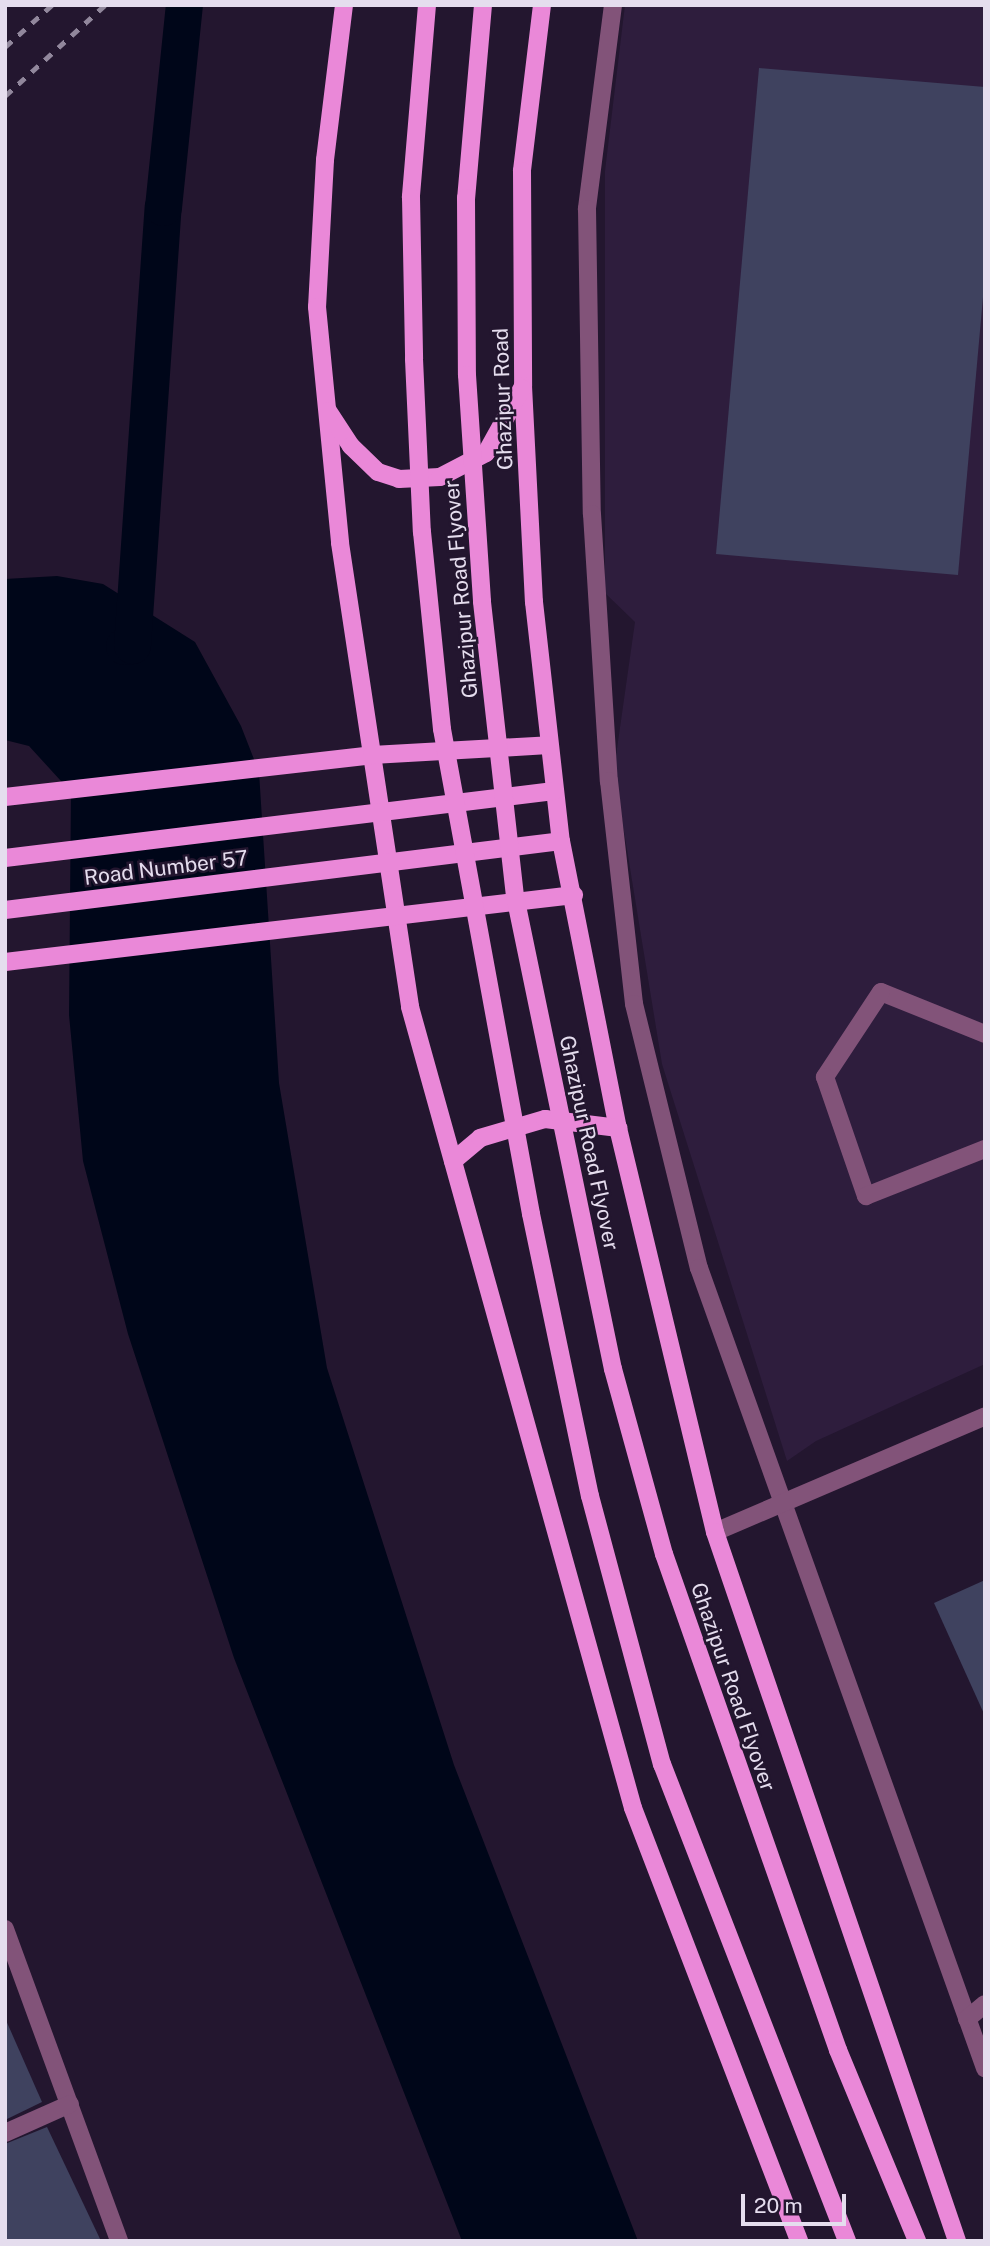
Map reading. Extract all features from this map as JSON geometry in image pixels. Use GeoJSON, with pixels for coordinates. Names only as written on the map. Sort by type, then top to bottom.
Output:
{"type":"FeatureCollection","features":[{"type":"Feature","properties":{"kind":"main road"},"geometry":{"type":"LineString","coordinates":[[344,5],[325,160],[317,307],[325,405],[387,862],[410,1007],[632,1808],[799,2241]]}},
{"type":"Feature","properties":{"kind":"main road","name":"Ghazipur Road Flyover"},"geometry":{"type":"LineString","coordinates":[[427,5],[411,197],[414,359],[422,531],[442,729],[526,1187],[590,1496],[662,1764],[847,2241]]}},
{"type":"Feature","properties":{"kind":"main road","name":"Ghazipur Road Flyover"},"geometry":{"type":"LineString","coordinates":[[483,5],[466,198],[467,375],[482,602],[515,896],[613,1369],[664,1554],[833,2037],[917,2241]]}},
{"type":"Feature","properties":{"kind":"main road","name":"Ghazipur Road"},"geometry":{"type":"LineString","coordinates":[[542,5],[522,171],[523,386],[534,602],[561,841],[574,895],[618,1128],[715,1532],[957,2241]]}},
{"type":"Feature","properties":{"kind":"main road"},"geometry":{"type":"LineString","coordinates":[[325,405],[351,446],[378,472],[399,479],[440,477],[486,453],[523,386]]}},
{"type":"Feature","properties":{"kind":"main road"},"geometry":{"type":"LineString","coordinates":[[5,797],[372,755],[550,745]]}},
{"type":"Feature","properties":{"kind":"main road","name":"Road Number 57"},"geometry":{"type":"LineString","coordinates":[[5,858],[328,821],[554,791]]}},
{"type":"Feature","properties":{"kind":"main road","name":"Road Number 57"},"geometry":{"type":"LineString","coordinates":[[5,910],[561,841]]}},
{"type":"Feature","properties":{"kind":"main road"},"geometry":{"type":"LineString","coordinates":[[5,962],[574,895]]}},
{"type":"Feature","properties":{"kind":"main road"},"geometry":{"type":"LineString","coordinates":[[453,1161],[480,1138],[545,1119],[618,1128]]}},
{"type":"Feature","properties":{"kind":"street"},"geometry":{"type":"LineString","coordinates":[[613,5],[587,209],[592,514],[609,781],[634,1004],[699,1268],[985,2068]]}},
{"type":"Feature","properties":{"kind":"street"},"geometry":{"type":"LineString","coordinates":[[985,1034],[881,992],[825,1077],[866,1196],[985,1149]]}},
{"type":"Feature","properties":{"kind":"street"},"geometry":{"type":"LineString","coordinates":[[715,1532],[785,1505],[985,1416]]}},
{"type":"Feature","properties":{"kind":"street"},"geometry":{"type":"LineString","coordinates":[[5,1928],[119,2241]]}},
{"type":"Feature","properties":{"kind":"street"},"geometry":{"type":"LineString","coordinates":[[967,2019],[985,2004]]}},
{"type":"Feature","properties":{"kind":"street"},"geometry":{"type":"LineString","coordinates":[[5,2133],[70,2104]]}},
{"type":"Feature","properties":{"kind":"shaded area"},"geometry":{"type":"Polygon","coordinates":[[[625,5],[985,5],[985,1364],[816,1441],[787,1461],[662,1064],[614,770],[635,622],[605,593],[605,171],[625,5]]]}},
{"type":"Feature","properties":{"kind":"water"},"geometry":{"type":"Polygon","coordinates":[[[57,576],[103,584],[195,642],[241,726],[259,772],[279,1083],[327,1368],[454,1765],[638,2241],[462,2241],[234,1658],[128,1334],[83,1161],[69,1015],[71,792],[29,746],[5,740],[5,579],[57,576]]]}},
{"type":"Feature","properties":{"kind":"building"},"geometry":{"type":"Polygon","coordinates":[[[759,68],[985,87],[985,275],[958,575],[716,554],[759,68]]]}},
{"type":"Feature","properties":{"kind":"building"},"geometry":{"type":"Polygon","coordinates":[[[985,1580],[985,1716],[934,1603],[985,1580]]]}},
{"type":"Feature","properties":{"kind":"building"},"geometry":{"type":"Polygon","coordinates":[[[5,2018],[42,2102],[5,2120],[5,2018]]]}},
{"type":"Feature","properties":{"kind":"building"},"geometry":{"type":"Polygon","coordinates":[[[47,2127],[101,2241],[5,2241],[5,2144],[47,2127]]]}},
{"type":"Feature","properties":{"kind":"waterway"},"geometry":{"type":"LineString","coordinates":[[124,646],[132,645],[163,207],[184,5]]}},
{"type":"Feature","properties":{"kind":"railway"},"geometry":{"type":"LineString","coordinates":[[5,47],[52,5]]}},
{"type":"Feature","properties":{"kind":"railway"},"geometry":{"type":"LineString","coordinates":[[5,96],[105,5]]}}]}
